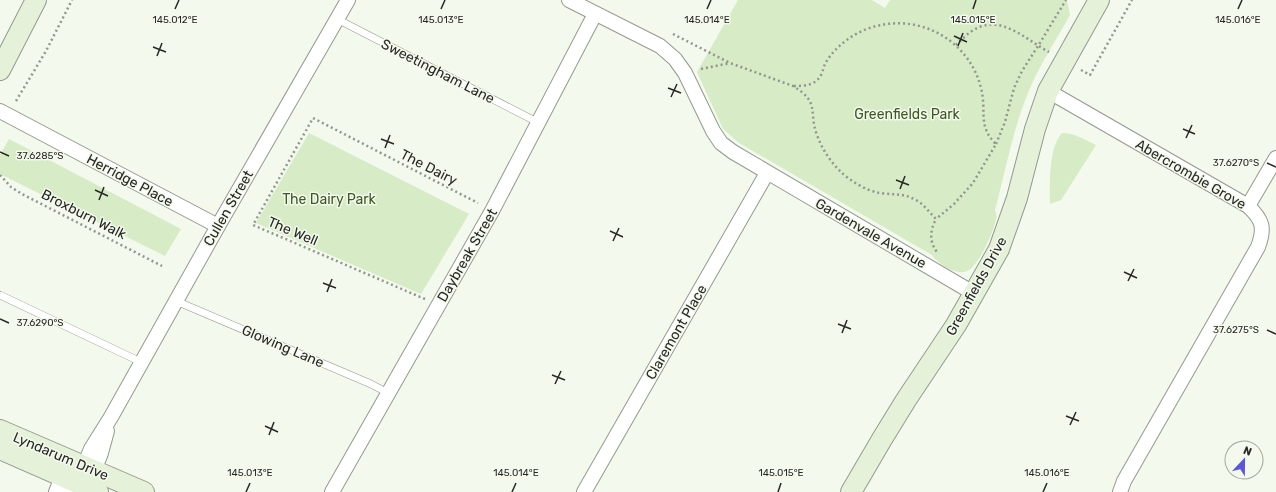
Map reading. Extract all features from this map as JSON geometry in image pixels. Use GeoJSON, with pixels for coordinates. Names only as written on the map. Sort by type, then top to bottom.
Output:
{"type":"FeatureCollection","features":[{"type":"Feature","properties":{"kind":"street"},"geometry":{"type":"LineString","coordinates":[[0,70],[36,0]]}},
{"type":"Feature","properties":{"kind":"street","name":"Cullen Street"},"geometry":{"type":"LineString","coordinates":[[77,479],[91,449],[348,0]]}},
{"type":"Feature","properties":{"kind":"street","name":"Gardenvale Avenue"},"geometry":{"type":"LineString","coordinates":[[569,0],[660,46],[675,59],[685,73],[713,131],[721,143],[733,152],[975,294]]}},
{"type":"Feature","properties":{"kind":"street","name":"Greenfields Drive"},"geometry":{"type":"LineString","coordinates":[[851,492],[886,433],[975,294],[999,249],[1017,198],[1037,122],[1048,91],[1098,0]]}},
{"type":"Feature","properties":{"kind":"street","name":"Daybreak Street"},"geometry":{"type":"LineString","coordinates":[[332,492],[492,211],[595,14]]}},
{"type":"Feature","properties":{"kind":"street","name":"Abercrombie Grove"},"geometry":{"type":"LineString","coordinates":[[1048,91],[1248,206],[1257,215],[1262,226],[1262,236],[1258,247],[1120,488]]}},
{"type":"Feature","properties":{"kind":"street","name":"Herridge Place"},"geometry":{"type":"LineString","coordinates":[[4,114],[218,226]]}},
{"type":"Feature","properties":{"kind":"street"},"geometry":{"type":"LineString","coordinates":[[1248,206],[1276,158]]}},
{"type":"Feature","properties":{"kind":"street","name":"Claremont Place"},"geometry":{"type":"LineString","coordinates":[[584,492],[767,173]]}},
{"type":"Feature","properties":{"kind":"street","name":"Lyndarum Drive"},"geometry":{"type":"LineString","coordinates":[[0,430],[77,479]]}},
{"type":"Feature","properties":{"kind":"street","name":"Lyndarum Drive"},"geometry":{"type":"LineString","coordinates":[[0,449],[77,479],[144,492]]}},
{"type":"Feature","properties":{"kind":"lane","name":"Sweetingham Lane"},"geometry":{"type":"LineString","coordinates":[[337,19],[539,123]]}},
{"type":"Feature","properties":{"kind":"lane"},"geometry":{"type":"LineString","coordinates":[[0,295],[141,362]]}},
{"type":"Feature","properties":{"kind":"lane","name":"Glowing Lane"},"geometry":{"type":"LineString","coordinates":[[176,301],[372,384],[388,393]]}},
{"type":"Feature","properties":{"kind":"path"},"geometry":{"type":"LineString","coordinates":[[4,114],[46,51],[72,0]]}},
{"type":"Feature","properties":{"kind":"path"},"geometry":{"type":"LineString","coordinates":[[937,272],[942,264],[943,258],[931,241],[932,226],[936,219],[954,204],[973,183],[996,144],[1005,122],[1014,88],[1022,71],[1066,0]]}},
{"type":"Feature","properties":{"kind":"path"},"geometry":{"type":"LineString","coordinates":[[793,86],[805,86],[819,79],[825,64],[834,53],[856,34],[879,25],[896,22],[925,27],[936,31],[950,40],[968,57],[982,88],[986,132],[996,144]]}},
{"type":"Feature","properties":{"kind":"path"},"geometry":{"type":"LineString","coordinates":[[671,33],[730,63],[793,86],[803,92],[813,106],[817,134],[831,161],[842,173],[854,182],[868,189],[880,193],[904,195],[914,199],[922,204],[936,219]]}},
{"type":"Feature","properties":{"kind":"path"},"geometry":{"type":"LineString","coordinates":[[685,73],[730,63]]}},
{"type":"Feature","properties":{"kind":"path","name":"The Dairy"},"geometry":{"type":"LineString","coordinates":[[313,118],[492,211]]}},
{"type":"Feature","properties":{"kind":"path","name":"The Well"},"geometry":{"type":"LineString","coordinates":[[313,118],[253,224],[438,306]]}},
{"type":"Feature","properties":{"kind":"path","name":"Broxburn Walk"},"geometry":{"type":"LineString","coordinates":[[0,175],[11,187],[22,194],[162,266]]}},
{"type":"Feature","properties":{"kind":"green space","name":"Greenfields Park"},"geometry":{"type":"Polygon","coordinates":[[[738,0],[872,0],[885,8],[890,0],[1067,0],[1070,15],[1030,87],[1013,140],[995,210],[995,224],[981,256],[972,268],[963,272],[953,271],[939,262],[932,255],[739,143],[723,129],[697,72],[738,0]]]}},
{"type":"Feature","properties":{"kind":"green space","name":"The Dairy Park"},"geometry":{"type":"Polygon","coordinates":[[[309,133],[469,214],[421,294],[256,223],[309,133]]]}},
{"type":"Feature","properties":{"kind":"green space"},"geometry":{"type":"Polygon","coordinates":[[[1062,133],[1076,135],[1096,145],[1061,200],[1050,204],[1052,157],[1057,140],[1062,133]]]}},
{"type":"Feature","properties":{"kind":"green space"},"geometry":{"type":"Polygon","coordinates":[[[9,139],[181,229],[165,256],[0,174],[0,155],[9,139]]]}}]}
